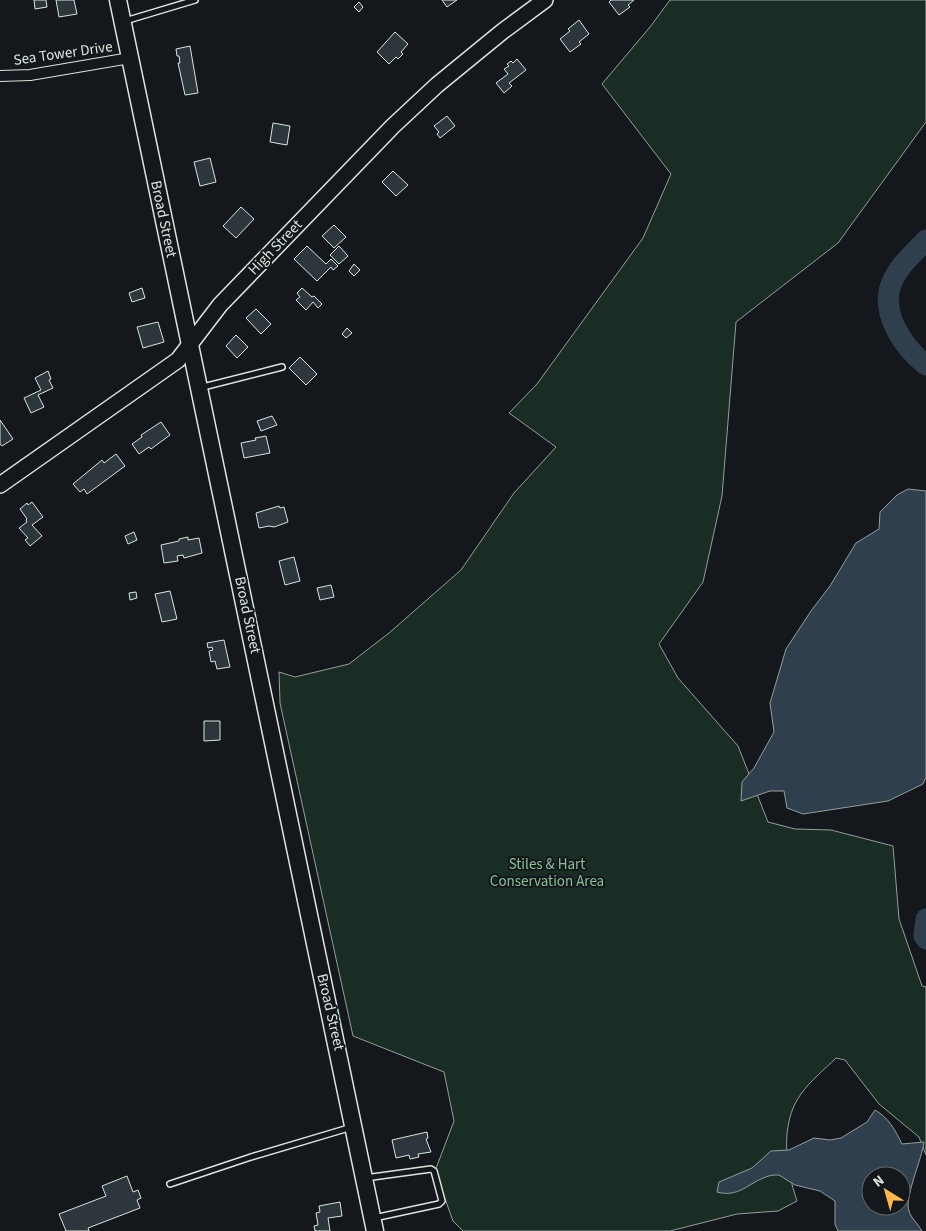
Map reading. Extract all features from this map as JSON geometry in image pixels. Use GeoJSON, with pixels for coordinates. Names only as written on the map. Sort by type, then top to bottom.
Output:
{"type":"FeatureCollection","features":[{"type":"Feature","properties":{"kind":"main road","name":"Broad Street"},"geometry":{"type":"LineString","coordinates":[[118,0],[355,1126],[374,1225]]}},
{"type":"Feature","properties":{"kind":"street","name":"High Street"},"geometry":{"type":"LineString","coordinates":[[0,485],[178,360],[205,323],[232,292],[393,126],[436,85],[545,0]]}},
{"type":"Feature","properties":{"kind":"street","name":"Sea Tower Drive"},"geometry":{"type":"LineString","coordinates":[[0,76],[30,75],[130,58]]}},
{"type":"Feature","properties":{"kind":"lane"},"geometry":{"type":"LineString","coordinates":[[122,22],[195,0]]}},
{"type":"Feature","properties":{"kind":"lane"},"geometry":{"type":"LineString","coordinates":[[200,388],[282,367]]}},
{"type":"Feature","properties":{"kind":"lane"},"geometry":{"type":"LineString","coordinates":[[170,1184],[251,1157],[355,1126]]}},
{"type":"Feature","properties":{"kind":"lane"},"geometry":{"type":"LineString","coordinates":[[365,1178],[431,1169],[434,1171],[442,1201],[439,1204],[374,1225]]}},
{"type":"Feature","properties":{"kind":"green space","name":"Stiles & Hart Conservation Area"},"geometry":{"type":"Polygon","coordinates":[[[670,0],[926,0],[926,122],[838,243],[736,322],[722,496],[703,582],[659,644],[678,678],[738,746],[768,822],[795,829],[831,830],[893,846],[899,919],[922,986],[926,987],[926,1155],[919,1137],[879,1104],[845,1060],[836,1058],[809,1084],[794,1106],[787,1133],[787,1147],[790,1175],[797,1201],[778,1211],[737,1214],[670,1231],[463,1231],[453,1221],[435,1171],[454,1121],[444,1072],[353,1036],[280,703],[279,672],[295,677],[349,664],[389,633],[461,570],[514,493],[556,447],[509,413],[537,384],[643,238],[671,174],[602,84],[670,0]]]}},
{"type":"Feature","properties":{"kind":"water"},"geometry":{"type":"Polygon","coordinates":[[[908,489],[926,491],[926,777],[923,784],[888,801],[803,814],[787,808],[784,791],[770,791],[741,801],[742,782],[754,768],[774,732],[770,703],[786,649],[830,586],[856,543],[879,529],[880,512],[897,495],[908,489]]]}},
{"type":"Feature","properties":{"kind":"water"},"geometry":{"type":"Polygon","coordinates":[[[875,1110],[888,1121],[902,1144],[924,1142],[911,1188],[911,1166],[861,1166],[861,1216],[911,1216],[922,1231],[838,1231],[835,1224],[835,1201],[820,1191],[795,1185],[779,1175],[768,1176],[731,1193],[717,1192],[719,1182],[752,1168],[771,1151],[789,1150],[814,1138],[830,1140],[841,1138],[867,1122],[875,1110]]]}},
{"type":"Feature","properties":{"kind":"building"},"geometry":{"type":"Polygon","coordinates":[[[34,0],[46,0],[47,7],[35,9],[34,0]]]}},
{"type":"Feature","properties":{"kind":"building"},"geometry":{"type":"Polygon","coordinates":[[[56,0],[74,0],[77,14],[59,17],[56,0]]]}},
{"type":"Feature","properties":{"kind":"building"},"geometry":{"type":"Polygon","coordinates":[[[442,0],[457,0],[447,7],[442,0]]]}},
{"type":"Feature","properties":{"kind":"building"},"geometry":{"type":"Polygon","coordinates":[[[611,0],[634,0],[628,5],[630,7],[619,15],[609,2],[611,0]]]}},
{"type":"Feature","properties":{"kind":"building"},"geometry":{"type":"Polygon","coordinates":[[[359,2],[363,7],[359,12],[354,7],[359,2]]]}},
{"type":"Feature","properties":{"kind":"building"},"geometry":{"type":"Polygon","coordinates":[[[579,20],[589,34],[579,42],[581,44],[570,52],[560,39],[579,20]]]}},
{"type":"Feature","properties":{"kind":"building"},"geometry":{"type":"Polygon","coordinates":[[[395,32],[408,44],[401,52],[403,54],[398,59],[396,57],[389,64],[377,52],[395,32]]]}},
{"type":"Feature","properties":{"kind":"building"},"geometry":{"type":"Polygon","coordinates":[[[190,46],[198,93],[185,95],[178,63],[180,63],[179,56],[177,56],[176,49],[190,46]]]}},
{"type":"Feature","properties":{"kind":"building"},"geometry":{"type":"Polygon","coordinates":[[[517,59],[526,70],[509,83],[512,86],[504,93],[496,83],[508,74],[504,69],[509,66],[507,64],[511,61],[513,63],[517,59]]]}},
{"type":"Feature","properties":{"kind":"building"},"geometry":{"type":"Polygon","coordinates":[[[447,116],[455,126],[440,138],[437,134],[439,132],[434,126],[447,116]]]}},
{"type":"Feature","properties":{"kind":"building"},"geometry":{"type":"Polygon","coordinates":[[[273,123],[290,126],[287,145],[270,142],[273,123]]]}},
{"type":"Feature","properties":{"kind":"building"},"geometry":{"type":"Polygon","coordinates":[[[210,158],[216,182],[200,186],[194,162],[210,158]]]}},
{"type":"Feature","properties":{"kind":"building"},"geometry":{"type":"Polygon","coordinates":[[[393,171],[408,185],[396,196],[382,182],[393,171]]]}},
{"type":"Feature","properties":{"kind":"building"},"geometry":{"type":"Polygon","coordinates":[[[241,207],[254,219],[236,238],[223,226],[241,207]]]}},
{"type":"Feature","properties":{"kind":"building"},"geometry":{"type":"Polygon","coordinates":[[[334,225],[346,237],[334,248],[322,236],[334,225]]]}},
{"type":"Feature","properties":{"kind":"building"},"geometry":{"type":"Polygon","coordinates":[[[307,246],[326,264],[331,259],[338,266],[333,270],[331,267],[317,281],[294,259],[307,246]]]}},
{"type":"Feature","properties":{"kind":"building"},"geometry":{"type":"Polygon","coordinates":[[[339,246],[348,256],[339,264],[330,255],[339,246]]]}},
{"type":"Feature","properties":{"kind":"building"},"geometry":{"type":"Polygon","coordinates":[[[354,264],[360,270],[354,276],[349,271],[354,264]]]}},
{"type":"Feature","properties":{"kind":"building"},"geometry":{"type":"Polygon","coordinates":[[[142,288],[145,298],[132,302],[129,293],[142,288]]]}},
{"type":"Feature","properties":{"kind":"building"},"geometry":{"type":"Polygon","coordinates":[[[302,288],[322,304],[318,308],[313,302],[306,310],[296,300],[300,297],[297,293],[302,288]]]}},
{"type":"Feature","properties":{"kind":"building"},"geometry":{"type":"Polygon","coordinates":[[[256,309],[271,324],[261,334],[246,318],[256,309]]]}},
{"type":"Feature","properties":{"kind":"building"},"geometry":{"type":"Polygon","coordinates":[[[158,322],[164,342],[143,348],[137,327],[158,322]]]}},
{"type":"Feature","properties":{"kind":"building"},"geometry":{"type":"Polygon","coordinates":[[[347,328],[352,333],[346,338],[342,334],[347,328]]]}},
{"type":"Feature","properties":{"kind":"building"},"geometry":{"type":"Polygon","coordinates":[[[236,335],[248,347],[237,358],[226,346],[236,335]]]}},
{"type":"Feature","properties":{"kind":"building"},"geometry":{"type":"Polygon","coordinates":[[[300,357],[317,374],[306,385],[289,368],[300,357]]]}},
{"type":"Feature","properties":{"kind":"building"},"geometry":{"type":"Polygon","coordinates":[[[48,371],[51,379],[49,380],[53,388],[38,395],[44,407],[31,413],[24,398],[41,390],[35,378],[48,371]]]}},
{"type":"Feature","properties":{"kind":"building"},"geometry":{"type":"Polygon","coordinates":[[[272,416],[277,425],[261,431],[257,421],[272,416]]]}},
{"type":"Feature","properties":{"kind":"building"},"geometry":{"type":"Polygon","coordinates":[[[0,420],[13,439],[2,446],[0,444],[0,420]]]}},
{"type":"Feature","properties":{"kind":"building"},"geometry":{"type":"Polygon","coordinates":[[[161,422],[170,435],[151,449],[149,447],[139,454],[132,444],[142,437],[141,435],[161,422]]]}},
{"type":"Feature","properties":{"kind":"building"},"geometry":{"type":"Polygon","coordinates":[[[266,436],[270,453],[244,458],[241,443],[266,436]]]}},
{"type":"Feature","properties":{"kind":"building"},"geometry":{"type":"Polygon","coordinates":[[[116,454],[125,466],[87,494],[84,489],[80,492],[73,484],[102,460],[104,463],[116,454]]]}},
{"type":"Feature","properties":{"kind":"building"},"geometry":{"type":"Polygon","coordinates":[[[32,502],[43,517],[32,525],[42,536],[30,546],[25,540],[28,538],[19,528],[27,522],[20,509],[27,503],[28,505],[32,502]]]}},
{"type":"Feature","properties":{"kind":"building"},"geometry":{"type":"Polygon","coordinates":[[[279,506],[280,508],[284,507],[288,522],[274,527],[259,528],[256,513],[279,506]]]}},
{"type":"Feature","properties":{"kind":"building"},"geometry":{"type":"Polygon","coordinates":[[[134,532],[137,540],[128,544],[125,536],[134,532]]]}},
{"type":"Feature","properties":{"kind":"building"},"geometry":{"type":"Polygon","coordinates":[[[188,537],[188,540],[199,538],[202,553],[184,558],[183,555],[177,556],[178,561],[164,563],[161,545],[188,537]]]}},
{"type":"Feature","properties":{"kind":"building"},"geometry":{"type":"Polygon","coordinates":[[[294,557],[300,581],[285,585],[279,561],[294,557]]]}},
{"type":"Feature","properties":{"kind":"building"},"geometry":{"type":"Polygon","coordinates":[[[331,585],[334,597],[320,600],[317,588],[331,585]]]}},
{"type":"Feature","properties":{"kind":"building"},"geometry":{"type":"Polygon","coordinates":[[[170,591],[177,619],[162,622],[155,594],[170,591]]]}},
{"type":"Feature","properties":{"kind":"building"},"geometry":{"type":"Polygon","coordinates":[[[136,592],[137,598],[130,600],[129,593],[136,592]]]}},
{"type":"Feature","properties":{"kind":"building"},"geometry":{"type":"Polygon","coordinates":[[[224,640],[230,667],[217,669],[215,661],[211,662],[209,651],[213,650],[212,647],[208,648],[207,643],[224,640]]]}},
{"type":"Feature","properties":{"kind":"building"},"geometry":{"type":"Polygon","coordinates":[[[204,721],[220,721],[220,740],[204,741],[204,721]]]}},
{"type":"Feature","properties":{"kind":"building"},"geometry":{"type":"Polygon","coordinates":[[[427,1132],[428,1138],[426,1139],[431,1152],[418,1154],[419,1157],[410,1159],[409,1155],[396,1158],[392,1140],[427,1132]]]}},
{"type":"Feature","properties":{"kind":"building"},"geometry":{"type":"Polygon","coordinates":[[[127,1176],[133,1192],[138,1190],[141,1198],[137,1200],[140,1208],[88,1228],[89,1231],[66,1231],[59,1214],[106,1196],[102,1186],[127,1176]]]}},
{"type":"Feature","properties":{"kind":"building"},"geometry":{"type":"Polygon","coordinates":[[[340,1202],[342,1216],[328,1218],[330,1231],[315,1231],[314,1226],[318,1225],[316,1213],[320,1212],[319,1206],[340,1202]]]}},
{"type":"Feature","properties":{"kind":"waterway"},"geometry":{"type":"LineString","coordinates":[[926,240],[899,270],[892,282],[889,293],[891,317],[896,328],[909,349],[926,365]]}},
{"type":"Feature","properties":{"kind":"waterway"},"geometry":{"type":"LineString","coordinates":[[926,919],[924,936],[926,939]]}}]}
